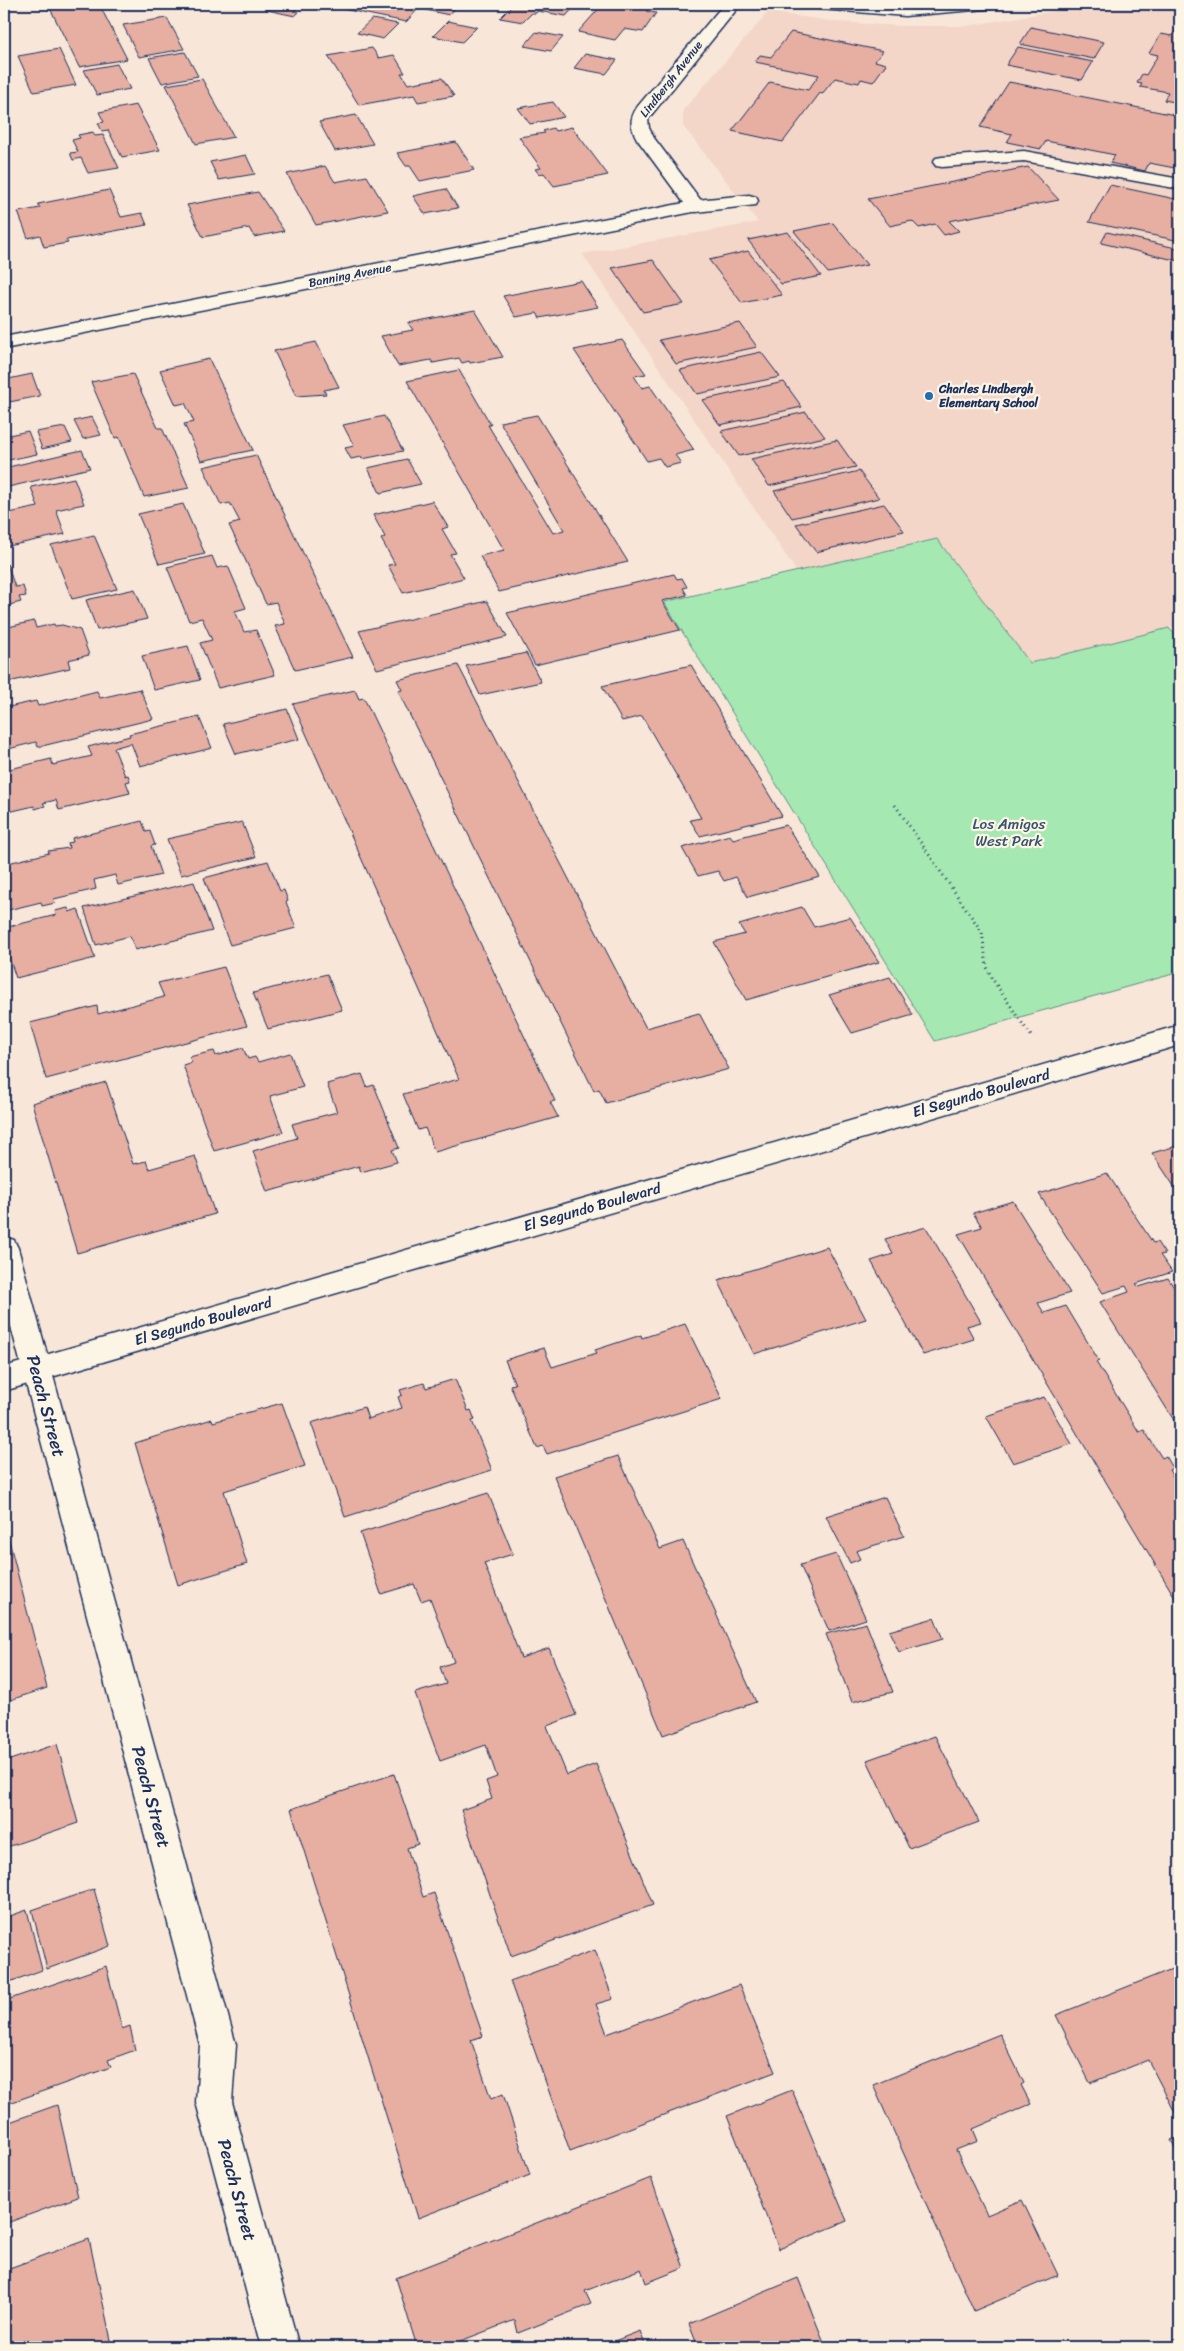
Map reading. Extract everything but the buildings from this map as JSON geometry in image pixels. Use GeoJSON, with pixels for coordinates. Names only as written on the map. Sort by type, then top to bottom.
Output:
{"type":"FeatureCollection","features":[{"type":"Feature","properties":{"kind":"street","name":"Lindbergh Avenue"},"geometry":{"type":"LineString","coordinates":[[696,206],[646,139],[640,128],[639,119],[651,101],[733,4]]}},
{"type":"Feature","properties":{"kind":"street"},"geometry":{"type":"LineString","coordinates":[[820,4],[905,11],[986,4]]}},
{"type":"Feature","properties":{"kind":"street"},"geometry":{"type":"LineString","coordinates":[[942,162],[1024,156],[1180,184]]}},
{"type":"Feature","properties":{"kind":"street","name":"Banning Avenue"},"geometry":{"type":"LineString","coordinates":[[4,343],[696,206],[749,201]]}},
{"type":"Feature","properties":{"kind":"street","name":"El Segundo Boulevard"},"geometry":{"type":"LineString","coordinates":[[4,1379],[1180,1035]]}},
{"type":"Feature","properties":{"kind":"street","name":"Peach Street"},"geometry":{"type":"LineString","coordinates":[[4,1248],[218,2045],[214,2102],[280,2347]]}},
{"type":"Feature","properties":{"kind":"path"},"geometry":{"type":"LineString","coordinates":[[895,805],[908,828],[982,932],[987,967],[991,977],[1055,1072]]}},
{"type":"Feature","properties":{"kind":"shaded area","name":"Charles Lindbergh Elementary School"},"geometry":{"type":"Polygon","coordinates":[[[1116,5],[1180,6],[1180,625],[1030,663],[937,539],[797,572],[582,254],[758,222],[683,126],[683,110],[768,12],[838,22],[902,26],[966,26],[1066,9],[1116,5]]]}},
{"type":"Feature","properties":{"kind":"green space","name":"Los Amigos West Park"},"geometry":{"type":"Polygon","coordinates":[[[937,539],[1030,663],[1169,628],[1180,641],[1180,972],[935,1041],[664,602],[937,539]]]}},
{"type":"Feature","properties":{"kind":"place","name":"Charles Lindbergh Elementary School"},"geometry":{"type":"Point","coordinates":[929,396]}}]}
